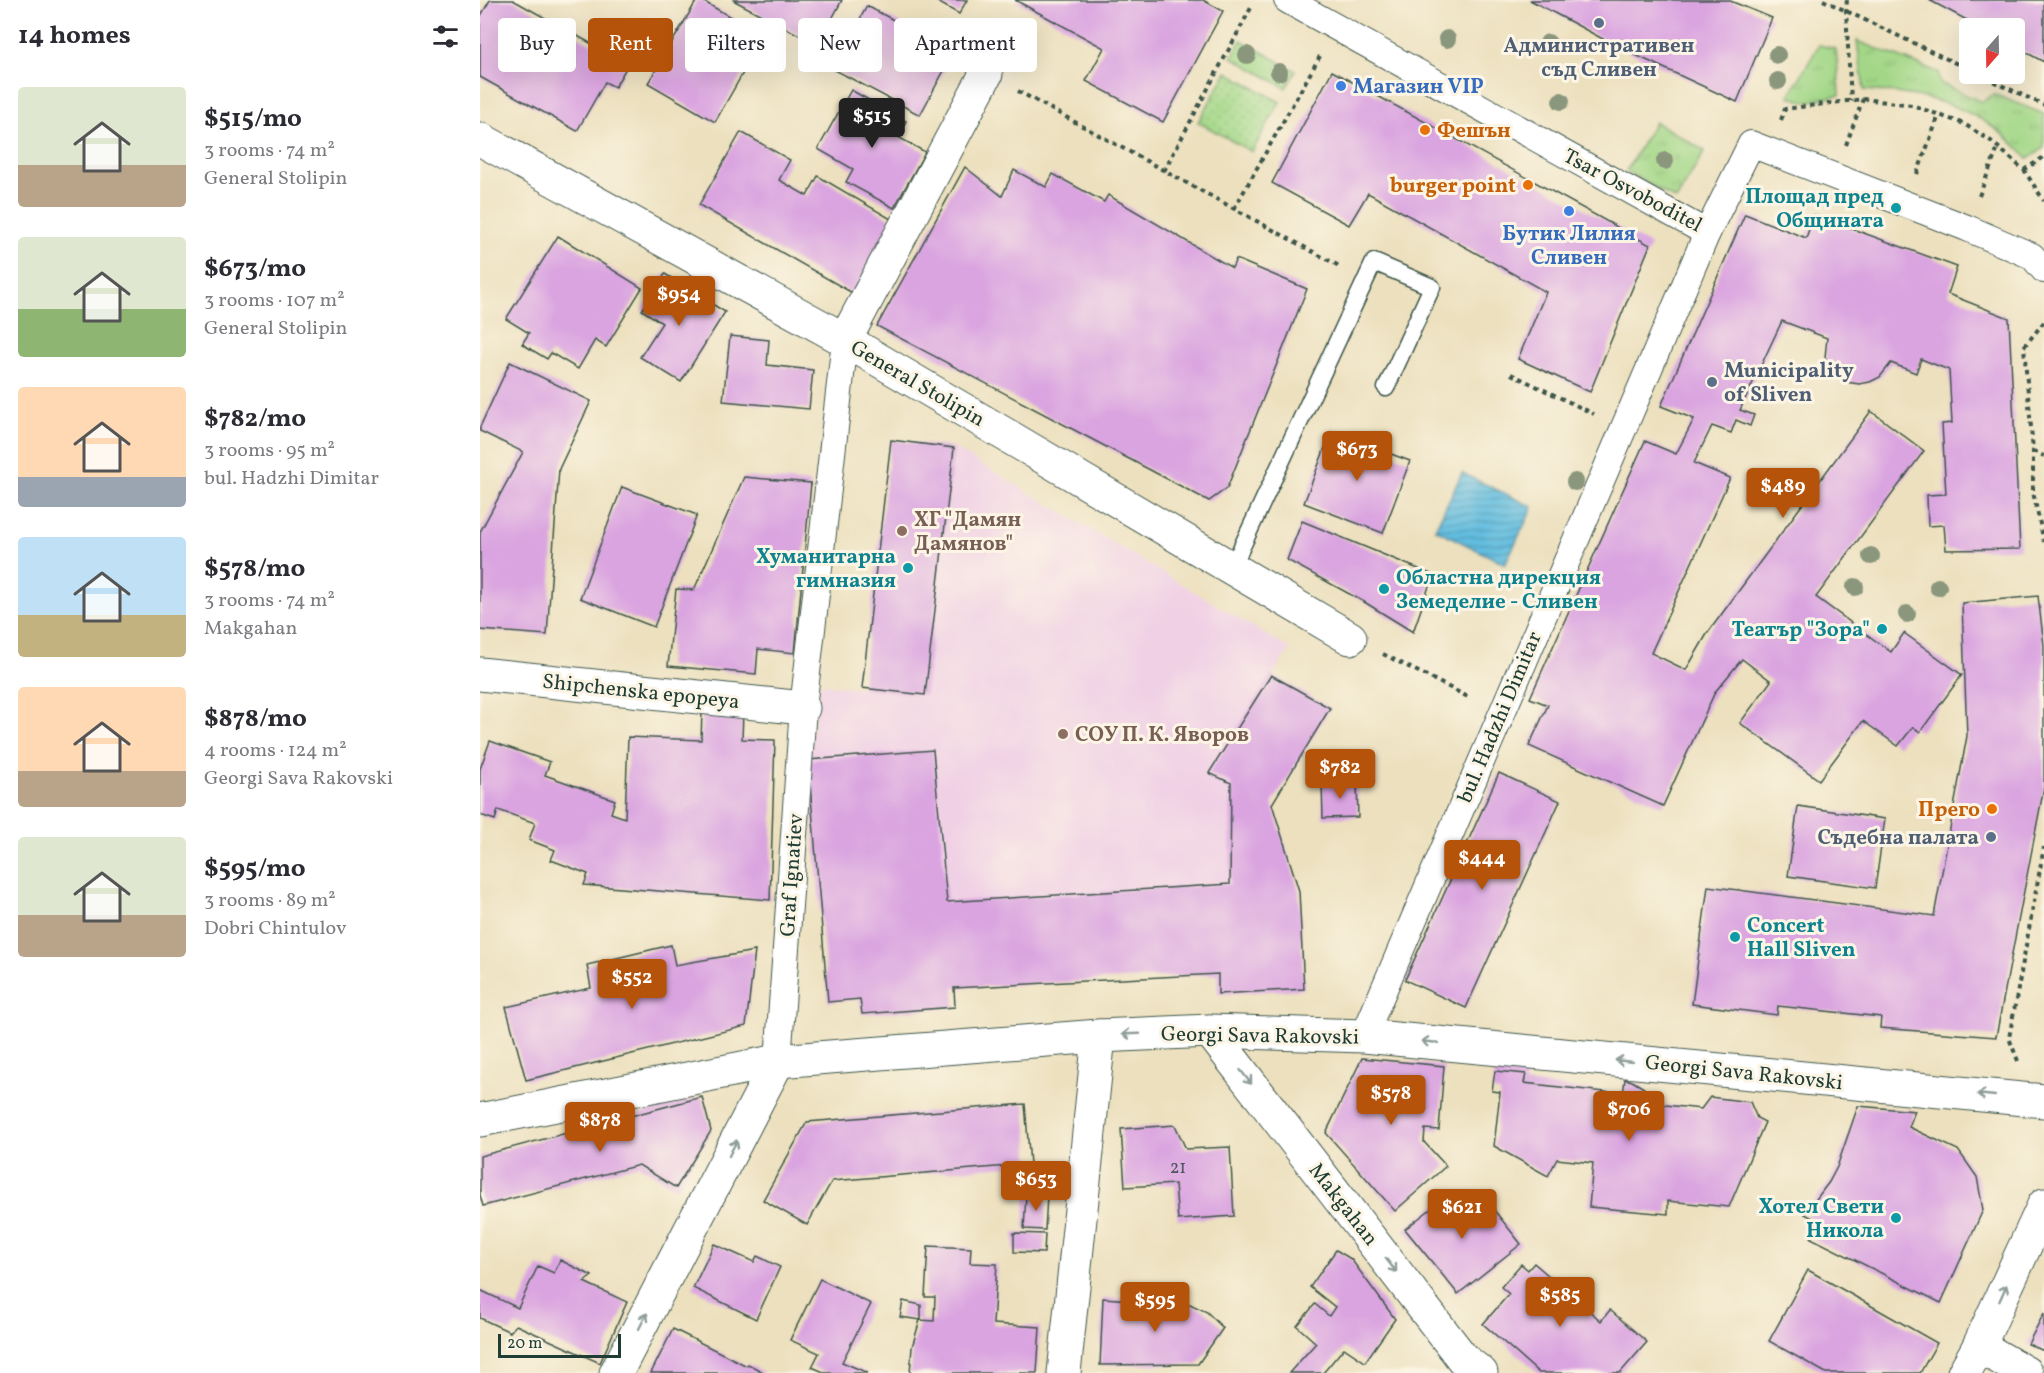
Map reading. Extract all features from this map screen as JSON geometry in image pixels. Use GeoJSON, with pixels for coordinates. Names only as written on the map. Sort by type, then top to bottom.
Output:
{"type":"FeatureCollection","features":[{"type":"Feature","properties":{"kind":"street","name":"Tsar Osvoboditel"},"geometry":{"type":"LineString","coordinates":[[1287,0],[1707,233],[1751,144],[1967,228],[2032,256],[2044,270]]}},
{"type":"Feature","properties":{"kind":"street"},"geometry":{"type":"LineString","coordinates":[[844,339],[986,74]]}},
{"type":"Feature","properties":{"kind":"street","name":"General Stolipin"},"geometry":{"type":"LineString","coordinates":[[480,139],[844,339],[1350,638]]}},
{"type":"Feature","properties":{"kind":"street","name":"bul. Hadzhi Dimitar"},"geometry":{"type":"LineString","coordinates":[[1364,1036],[1500,713],[1707,233]]}},
{"type":"Feature","properties":{"kind":"street","name":"Graf Ignatiev"},"geometry":{"type":"LineString","coordinates":[[616,1373],[778,1060],[803,708],[844,339]]}},
{"type":"Feature","properties":{"kind":"street","name":"Shipchenska epopeya"},"geometry":{"type":"LineString","coordinates":[[480,674],[803,708]]}},
{"type":"Feature","properties":{"kind":"street","name":"Georgi Sava Rakovski"},"geometry":{"type":"LineString","coordinates":[[480,1120],[778,1060],[1099,1035],[1210,1031],[1364,1036],[2038,1101]]}},
{"type":"Feature","properties":{"kind":"street","name":"Makgahan"},"geometry":{"type":"LineString","coordinates":[[1210,1031],[1466,1368]]}},
{"type":"Feature","properties":{"kind":"street"},"geometry":{"type":"LineString","coordinates":[[1064,1373],[1099,1035]]}},
{"type":"Feature","properties":{"kind":"street"},"geometry":{"type":"LineString","coordinates":[[2026,1373],[1971,1360],[2044,1205]]}},
{"type":"Feature","properties":{"kind":"lane"},"geometry":{"type":"LineString","coordinates":[[1232,568],[1374,262],[1432,287],[1386,388]]}},
{"type":"Feature","properties":{"kind":"path"},"geometry":{"type":"LineString","coordinates":[[1164,171],[1255,0]]}},
{"type":"Feature","properties":{"kind":"path"},"geometry":{"type":"LineString","coordinates":[[1823,0],[1959,65]]}},
{"type":"Feature","properties":{"kind":"path"},"geometry":{"type":"LineString","coordinates":[[1847,0],[1851,101]]}},
{"type":"Feature","properties":{"kind":"path"},"geometry":{"type":"LineString","coordinates":[[1234,209],[1336,27]]}},
{"type":"Feature","properties":{"kind":"path"},"geometry":{"type":"LineString","coordinates":[[986,74],[1329,261]]}},
{"type":"Feature","properties":{"kind":"path"},"geometry":{"type":"LineString","coordinates":[[1999,84],[2044,105]]}},
{"type":"Feature","properties":{"kind":"path"},"geometry":{"type":"LineString","coordinates":[[1785,109],[1876,100],[1912,105],[1964,124],[1991,141],[2024,170],[2044,201]]}},
{"type":"Feature","properties":{"kind":"path"},"geometry":{"type":"LineString","coordinates":[[2024,170],[2044,157]]}},
{"type":"Feature","properties":{"kind":"path"},"geometry":{"type":"LineString","coordinates":[[2044,322],[2024,347],[2033,451],[2033,492],[2044,542]]}},
{"type":"Feature","properties":{"kind":"path"},"geometry":{"type":"LineString","coordinates":[[1511,374],[1623,428]]}},
{"type":"Feature","properties":{"kind":"path"},"geometry":{"type":"LineString","coordinates":[[2033,451],[2044,456]]}},
{"type":"Feature","properties":{"kind":"path"},"geometry":{"type":"LineString","coordinates":[[1350,638],[1500,713]]}},
{"type":"Feature","properties":{"kind":"path"},"geometry":{"type":"LineString","coordinates":[[2038,1101],[2009,1038],[2044,848]]}},
{"type":"Feature","properties":{"kind":"shaded area","name":"СОУ П. К. Яворов"},"geometry":{"type":"Polygon","coordinates":[[[954,448],[1290,649],[1272,675],[1330,708],[1273,804],[1299,891],[1304,989],[1218,994],[1217,974],[954,988],[955,1007],[862,1014],[860,999],[828,1002],[808,760],[820,684],[925,695],[954,448]]]}},
{"type":"Feature","properties":{"kind":"green space"},"geometry":{"type":"Polygon","coordinates":[[[1241,40],[1296,71],[1286,88],[1232,57],[1241,40]]]}},
{"type":"Feature","properties":{"kind":"green space"},"geometry":{"type":"Polygon","coordinates":[[[1857,41],[1938,72],[1940,83],[1982,102],[1994,94],[2044,114],[2044,148],[2028,159],[2011,141],[1993,127],[1954,106],[1911,95],[1864,90],[1857,41]]]}},
{"type":"Feature","properties":{"kind":"green space"},"geometry":{"type":"Polygon","coordinates":[[[1819,45],[1836,49],[1840,95],[1806,102],[1789,96],[1819,45]]]}},
{"type":"Feature","properties":{"kind":"green space"},"geometry":{"type":"Polygon","coordinates":[[[1227,72],[1280,102],[1252,152],[1198,122],[1227,72]]]}},
{"type":"Feature","properties":{"kind":"green space"},"geometry":{"type":"Polygon","coordinates":[[[1655,122],[1705,151],[1676,200],[1626,171],[1655,122]]]}},
{"type":"Feature","properties":{"kind":"water"},"geometry":{"type":"Polygon","coordinates":[[[1462,473],[1533,507],[1505,564],[1435,529],[1462,473]]]}},
{"type":"Feature","properties":{"kind":"building"},"geometry":{"type":"Polygon","coordinates":[[[490,0],[513,0],[545,18],[498,18],[498,72],[576,72],[576,35],[588,42],[588,72],[624,72],[615,87],[605,82],[577,131],[480,77],[480,17],[490,0]]]}},
{"type":"Feature","properties":{"kind":"building"},"geometry":{"type":"Polygon","coordinates":[[[697,0],[701,0],[732,18],[686,18],[697,0]]]}},
{"type":"Feature","properties":{"kind":"building"},"geometry":{"type":"Polygon","coordinates":[[[733,0],[842,0],[832,18],[798,18],[798,34],[786,28],[786,18],[767,18],[733,0]]]}},
{"type":"Feature","properties":{"kind":"building"},"geometry":{"type":"Polygon","coordinates":[[[934,0],[967,0],[959,14],[934,0]]]}},
{"type":"Feature","properties":{"kind":"building"},"geometry":{"type":"Polygon","coordinates":[[[1015,0],[1203,0],[1223,11],[1163,122],[1086,81],[1104,48],[1015,0]]]}},
{"type":"Feature","properties":{"kind":"building"},"geometry":{"type":"Polygon","coordinates":[[[1530,0],[1728,0],[1772,18],[1737,102],[1616,46],[1530,0]]]}},
{"type":"Feature","properties":{"kind":"building"},"geometry":{"type":"Polygon","coordinates":[[[1929,0],[2044,0],[2044,62],[2025,52],[2025,18],[1963,18],[1929,0]]]}},
{"type":"Feature","properties":{"kind":"building"},"geometry":{"type":"Polygon","coordinates":[[[867,6],[894,20],[894,72],[943,72],[920,115],[839,72],[882,72],[882,18],[861,18],[867,6]]]}},
{"type":"Feature","properties":{"kind":"building"},"geometry":{"type":"Polygon","coordinates":[[[685,20],[685,72],[743,72],[715,122],[648,83],[654,72],[673,72],[673,41],[685,20]]]}},
{"type":"Feature","properties":{"kind":"building"},"geometry":{"type":"Polygon","coordinates":[[[1332,71],[1650,245],[1590,392],[1518,359],[1546,292],[1368,193],[1349,225],[1272,183],[1332,71]]]}},
{"type":"Feature","properties":{"kind":"building"},"geometry":{"type":"Polygon","coordinates":[[[851,90],[906,121],[898,137],[925,152],[894,208],[846,182],[853,169],[818,149],[851,90]]]}},
{"type":"Feature","properties":{"kind":"building"},"geometry":{"type":"Polygon","coordinates":[[[741,132],[790,160],[779,180],[807,196],[818,176],[896,222],[854,294],[699,205],[741,132]]]}},
{"type":"Feature","properties":{"kind":"building"},"geometry":{"type":"Polygon","coordinates":[[[965,167],[1002,196],[1014,170],[1046,187],[1053,174],[1104,202],[1108,195],[1232,268],[1236,259],[1307,289],[1227,488],[1209,501],[877,326],[965,167]]]}},
{"type":"Feature","properties":{"kind":"building"},"geometry":{"type":"Polygon","coordinates":[[[1745,214],[1806,238],[1814,215],[1957,267],[1948,294],[2009,318],[2020,549],[1946,550],[1944,525],[1928,526],[1927,495],[1946,494],[1942,424],[1952,423],[1949,370],[1921,359],[1916,373],[1891,363],[1880,377],[1870,382],[1859,384],[1846,382],[1835,375],[1829,367],[1825,357],[1827,338],[1782,321],[1740,410],[1754,415],[1750,426],[1736,420],[1731,433],[1712,426],[1694,463],[1730,478],[1651,653],[1686,670],[1707,634],[1871,411],[1924,451],[1816,597],[1891,652],[1904,633],[1962,675],[1920,732],[1913,727],[1898,746],[1863,721],[1819,780],[1740,723],[1771,681],[1742,659],[1715,692],[1663,806],[1529,746],[1548,705],[1530,698],[1645,441],[1676,454],[1694,419],[1661,406],[1745,214]]]}},
{"type":"Feature","properties":{"kind":"building"},"geometry":{"type":"Polygon","coordinates":[[[558,236],[642,288],[606,347],[595,340],[578,369],[551,353],[547,359],[522,344],[529,333],[506,319],[558,236]]]}},
{"type":"Feature","properties":{"kind":"building"},"geometry":{"type":"Polygon","coordinates":[[[665,274],[725,312],[681,382],[640,357],[662,323],[642,310],[665,274]]]}},
{"type":"Feature","properties":{"kind":"building"},"geometry":{"type":"Polygon","coordinates":[[[730,336],[769,340],[767,365],[813,370],[809,409],[723,401],[730,336]]]}},
{"type":"Feature","properties":{"kind":"building"},"geometry":{"type":"Polygon","coordinates":[[[510,362],[591,401],[559,469],[547,635],[480,630],[480,532],[523,452],[480,431],[510,362]]]}},
{"type":"Feature","properties":{"kind":"building"},"geometry":{"type":"Polygon","coordinates":[[[1331,432],[1410,461],[1383,533],[1304,503],[1331,432]]]}},
{"type":"Feature","properties":{"kind":"building","name":"Хуманитарна гимназия"},"geometry":{"type":"Polygon","coordinates":[[[891,440],[954,448],[925,695],[862,688],[891,440]]]}},
{"type":"Feature","properties":{"kind":"building"},"geometry":{"type":"Polygon","coordinates":[[[744,477],[811,483],[795,653],[758,649],[756,674],[668,666],[676,589],[694,590],[744,477]]]}},
{"type":"Feature","properties":{"kind":"building"},"geometry":{"type":"Polygon","coordinates":[[[622,487],[697,515],[654,627],[580,598],[622,487]]]}},
{"type":"Feature","properties":{"kind":"building","name":"Областна дирекция Земеделие - Сливен"},"geometry":{"type":"Polygon","coordinates":[[[1302,521],[1433,575],[1413,632],[1366,603],[1287,560],[1302,521]]]}},
{"type":"Feature","properties":{"kind":"building","name":"Съдебна палата"},"geometry":{"type":"Polygon","coordinates":[[[2038,596],[2044,645],[2044,787],[1996,1037],[1880,1028],[1881,1017],[1778,1006],[1777,1015],[1692,1004],[1708,886],[1934,916],[1967,736],[1962,603],[2038,596]]]}},
{"type":"Feature","properties":{"kind":"building"},"geometry":{"type":"Polygon","coordinates":[[[1271,675],[1330,708],[1272,804],[1299,891],[1304,989],[1218,994],[1218,974],[954,988],[955,1007],[862,1014],[860,999],[828,1002],[808,760],[933,750],[947,902],[1230,884],[1231,783],[1209,773],[1271,675]]]}},
{"type":"Feature","properties":{"kind":"building"},"geometry":{"type":"Polygon","coordinates":[[[702,711],[743,713],[742,739],[775,740],[770,900],[584,885],[588,874],[551,860],[555,850],[529,840],[535,823],[498,810],[495,820],[480,815],[480,769],[490,741],[550,762],[545,775],[615,800],[611,813],[625,818],[628,737],[701,740],[702,711]]]}},
{"type":"Feature","properties":{"kind":"building"},"geometry":{"type":"Polygon","coordinates":[[[1499,773],[1560,801],[1466,1008],[1405,980],[1499,773]]]}},
{"type":"Feature","properties":{"kind":"building"},"geometry":{"type":"Polygon","coordinates":[[[1357,783],[1358,817],[1323,818],[1322,784],[1357,783]]]}},
{"type":"Feature","properties":{"kind":"building"},"geometry":{"type":"Polygon","coordinates":[[[1798,806],[1885,819],[1875,888],[1788,876],[1798,806]]]}},
{"type":"Feature","properties":{"kind":"building"},"geometry":{"type":"Polygon","coordinates":[[[671,945],[675,965],[755,951],[746,1026],[526,1080],[506,1007],[591,988],[587,965],[671,945]]]}},
{"type":"Feature","properties":{"kind":"building"},"geometry":{"type":"Polygon","coordinates":[[[1362,1058],[1444,1066],[1439,1130],[1425,1129],[1424,1142],[1446,1166],[1395,1211],[1326,1133],[1362,1058]]]}},
{"type":"Feature","properties":{"kind":"building"},"geometry":{"type":"Polygon","coordinates":[[[1495,1071],[1526,1074],[1524,1083],[1623,1094],[1625,1079],[1644,1088],[1648,1103],[1701,1109],[1710,1097],[1750,1102],[1757,1118],[1765,1122],[1729,1207],[1668,1201],[1668,1214],[1589,1207],[1593,1163],[1557,1159],[1548,1176],[1494,1146],[1500,1092],[1492,1091],[1495,1071]]]}},
{"type":"Feature","properties":{"kind":"building"},"geometry":{"type":"Polygon","coordinates":[[[702,1097],[711,1131],[676,1188],[639,1165],[483,1206],[480,1195],[480,1156],[702,1097]]]}},
{"type":"Feature","properties":{"kind":"building"},"geometry":{"type":"Polygon","coordinates":[[[1025,1104],[1030,1164],[832,1181],[807,1225],[763,1200],[807,1122],[1025,1104]]]}},
{"type":"Feature","properties":{"kind":"building","name":"Хотел Свети Никола"},"geometry":{"type":"Polygon","coordinates":[[[1858,1106],[1915,1111],[1909,1127],[1958,1150],[1977,1177],[1983,1210],[1941,1303],[1811,1238],[1820,1222],[1805,1214],[1829,1182],[1837,1167],[1858,1106]]]}},
{"type":"Feature","properties":{"kind":"building"},"geometry":{"type":"Polygon","coordinates":[[[1175,1125],[1186,1149],[1230,1147],[1234,1216],[1178,1220],[1175,1184],[1125,1187],[1121,1129],[1175,1125]]]}},
{"type":"Feature","properties":{"kind":"building"},"geometry":{"type":"Polygon","coordinates":[[[1450,1194],[1458,1204],[1470,1194],[1487,1216],[1494,1210],[1521,1244],[1458,1294],[1405,1229],[1450,1194]]]}},
{"type":"Feature","properties":{"kind":"building"},"geometry":{"type":"Polygon","coordinates":[[[1026,1195],[1047,1196],[1045,1230],[1024,1229],[1026,1195]]]}},
{"type":"Feature","properties":{"kind":"building"},"geometry":{"type":"Polygon","coordinates":[[[1014,1233],[1045,1234],[1044,1253],[1014,1252],[1014,1233]]]}},
{"type":"Feature","properties":{"kind":"building"},"geometry":{"type":"Polygon","coordinates":[[[714,1244],[754,1262],[757,1256],[780,1267],[756,1319],[693,1288],[714,1244]]]}},
{"type":"Feature","properties":{"kind":"building"},"geometry":{"type":"Polygon","coordinates":[[[928,1246],[971,1248],[970,1263],[997,1264],[993,1324],[1040,1327],[1037,1373],[910,1373],[912,1347],[920,1320],[934,1321],[935,1297],[925,1297],[928,1246]]]}},
{"type":"Feature","properties":{"kind":"building"},"geometry":{"type":"Polygon","coordinates":[[[1336,1250],[1351,1259],[1395,1319],[1365,1362],[1344,1348],[1323,1373],[1289,1373],[1316,1343],[1297,1326],[1315,1304],[1329,1316],[1335,1307],[1310,1287],[1336,1250]]]}},
{"type":"Feature","properties":{"kind":"building"},"geometry":{"type":"Polygon","coordinates":[[[560,1260],[592,1276],[584,1282],[627,1302],[600,1363],[516,1325],[510,1332],[480,1318],[480,1290],[518,1308],[538,1266],[554,1273],[560,1260]]]}},
{"type":"Feature","properties":{"kind":"building"},"geometry":{"type":"Polygon","coordinates":[[[1534,1263],[1601,1321],[1610,1310],[1647,1342],[1620,1373],[1539,1373],[1483,1324],[1509,1294],[1501,1287],[1521,1264],[1528,1270],[1534,1263]]]}},
{"type":"Feature","properties":{"kind":"building"},"geometry":{"type":"Polygon","coordinates":[[[1808,1270],[1937,1343],[1920,1373],[1826,1373],[1769,1341],[1808,1270]]]}},
{"type":"Feature","properties":{"kind":"building"},"geometry":{"type":"Polygon","coordinates":[[[820,1279],[871,1304],[842,1362],[868,1373],[826,1373],[812,1367],[819,1353],[790,1340],[820,1279]]]}},
{"type":"Feature","properties":{"kind":"building"},"geometry":{"type":"Polygon","coordinates":[[[1103,1298],[1190,1304],[1207,1312],[1223,1328],[1198,1364],[1100,1365],[1103,1298]]]}},
{"type":"Feature","properties":{"kind":"building"},"geometry":{"type":"Polygon","coordinates":[[[903,1301],[921,1305],[921,1320],[900,1317],[903,1301]]]}},
{"type":"Feature","properties":{"kind":"building"},"geometry":{"type":"Polygon","coordinates":[[[2044,1313],[2044,1351],[2028,1344],[2044,1313]]]}},
{"type":"Feature","properties":{"kind":"building"},"geometry":{"type":"Polygon","coordinates":[[[673,1329],[747,1366],[748,1364],[765,1373],[651,1373],[673,1329]]]}},
{"type":"Feature","properties":{"kind":"place","name":"Административен съд Сливен"},"geometry":{"type":"Point","coordinates":[1599,23]}},
{"type":"Feature","properties":{"kind":"place","name":"Магазин VIP"},"geometry":{"type":"Point","coordinates":[1341,86]}},
{"type":"Feature","properties":{"kind":"place","name":"Фешън"},"geometry":{"type":"Point","coordinates":[1425,130]}},
{"type":"Feature","properties":{"kind":"place","name":"burger point"},"geometry":{"type":"Point","coordinates":[1528,185]}},
{"type":"Feature","properties":{"kind":"place","name":"Площад пред Общината"},"geometry":{"type":"Point","coordinates":[1896,208]}},
{"type":"Feature","properties":{"kind":"place","name":"Бутик Лилия Сливен"},"geometry":{"type":"Point","coordinates":[1569,211]}},
{"type":"Feature","properties":{"kind":"place","name":"Municipality of Sliven"},"geometry":{"type":"Point","coordinates":[1712,382]}},
{"type":"Feature","properties":{"kind":"place","name":"ХГ \"Дамян Дамянов\""},"geometry":{"type":"Point","coordinates":[902,531]}},
{"type":"Feature","properties":{"kind":"place","name":"Хуманитарна гимназия"},"geometry":{"type":"Point","coordinates":[908,568]}},
{"type":"Feature","properties":{"kind":"place","name":"Областна дирекция Земеделие - Сливен"},"geometry":{"type":"Point","coordinates":[1384,589]}},
{"type":"Feature","properties":{"kind":"place","name":"Театър \"Зора\""},"geometry":{"type":"Point","coordinates":[1882,629]}},
{"type":"Feature","properties":{"kind":"place","name":"СОУ П. К. Яворов"},"geometry":{"type":"Point","coordinates":[1063,734]}},
{"type":"Feature","properties":{"kind":"place","name":"Прего"},"geometry":{"type":"Point","coordinates":[1992,809]}},
{"type":"Feature","properties":{"kind":"place","name":"Съдебна палата"},"geometry":{"type":"Point","coordinates":[1991,837]}},
{"type":"Feature","properties":{"kind":"place","name":"Concert Hall Sliven"},"geometry":{"type":"Point","coordinates":[1735,937]}},
{"type":"Feature","properties":{"kind":"place","name":"Хотел Свети Никола"},"geometry":{"type":"Point","coordinates":[1896,1218]}}]}
